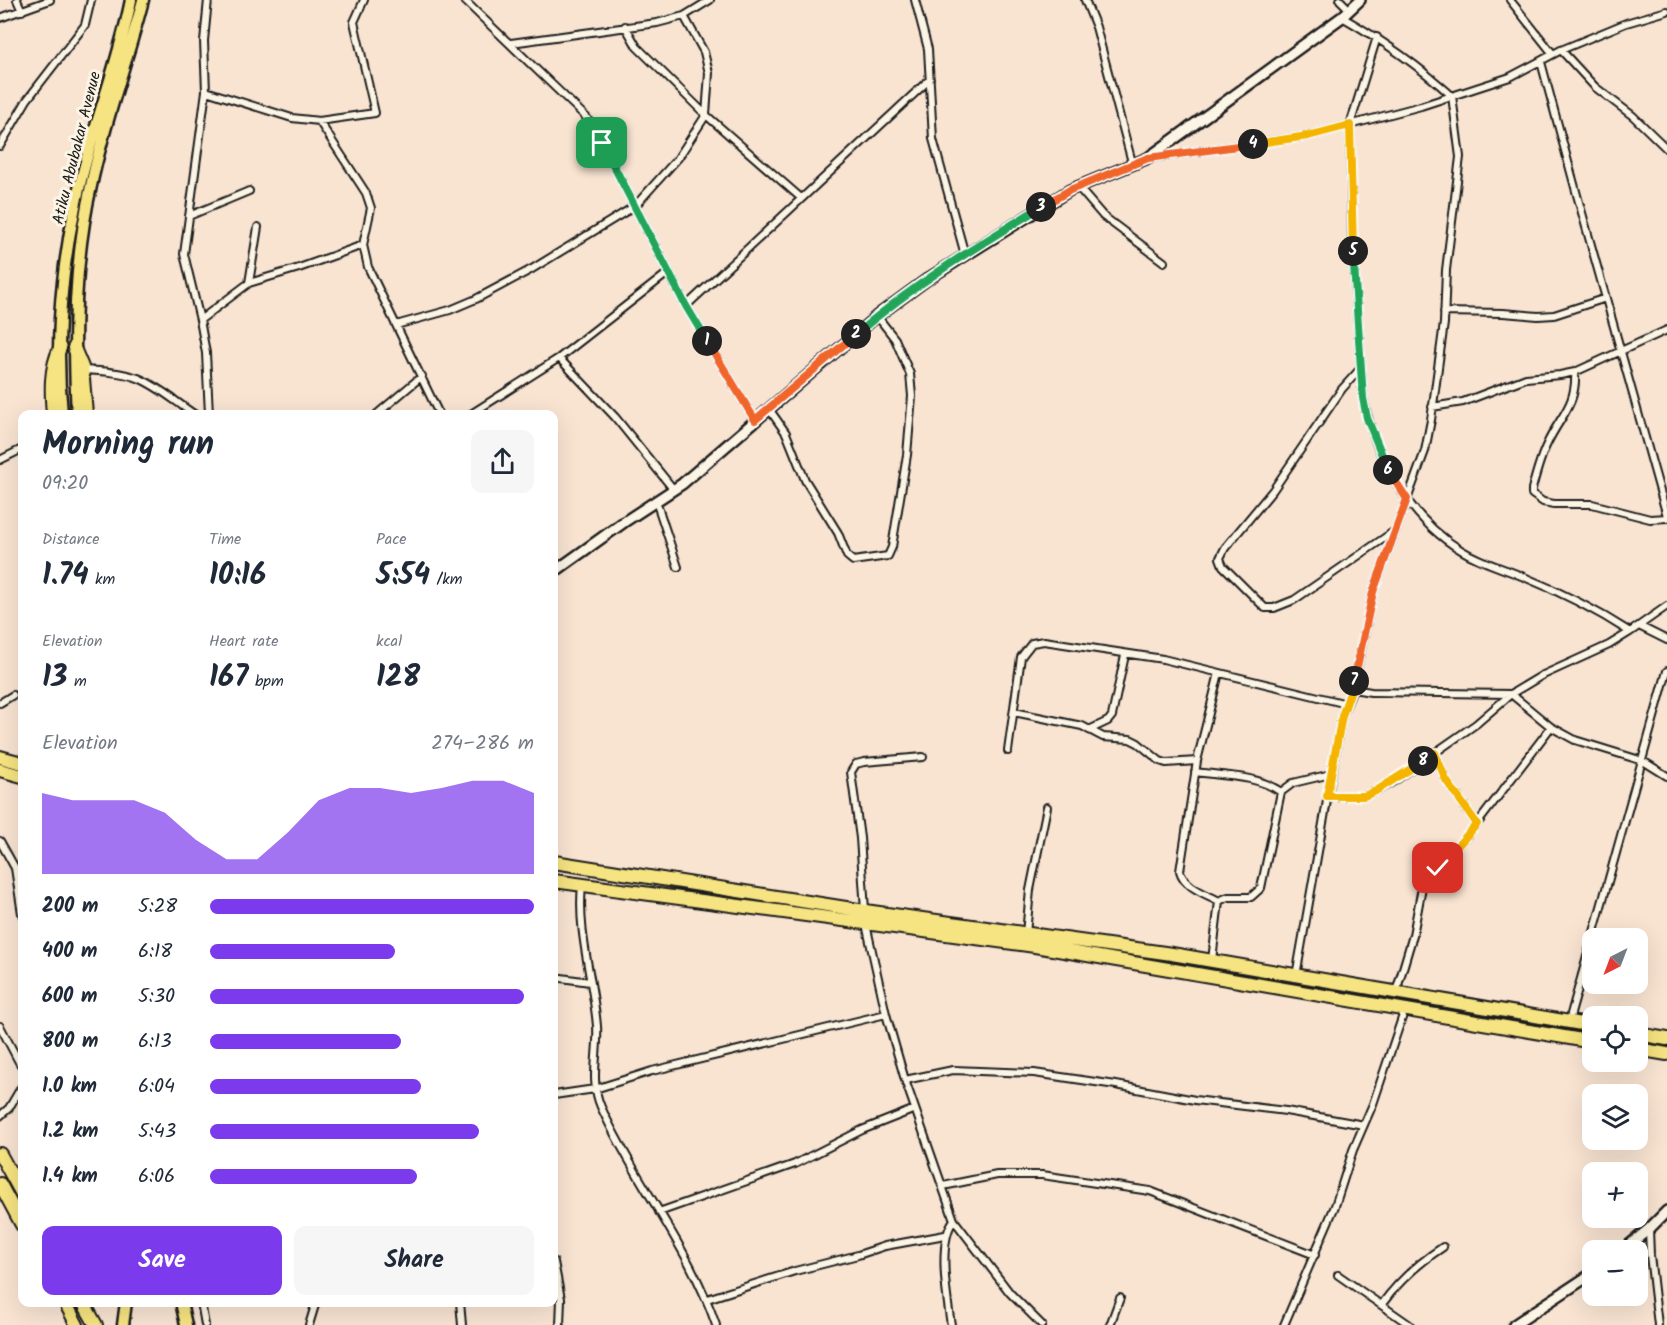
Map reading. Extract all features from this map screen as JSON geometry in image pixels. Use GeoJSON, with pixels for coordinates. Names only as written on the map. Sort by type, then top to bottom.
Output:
{"type":"FeatureCollection","features":[{"type":"Feature","properties":{"kind":"highway"},"geometry":{"type":"LineString","coordinates":[[53,410],[52,372],[60,348]]}},
{"type":"Feature","properties":{"kind":"highway"},"geometry":{"type":"LineString","coordinates":[[74,348],[82,370],[86,410]]}},
{"type":"Feature","properties":{"kind":"highway"},"geometry":{"type":"LineString","coordinates":[[0,758],[18,762]]}},
{"type":"Feature","properties":{"kind":"highway"},"geometry":{"type":"LineString","coordinates":[[4,771],[18,781]]}},
{"type":"Feature","properties":{"kind":"highway"},"geometry":{"type":"LineString","coordinates":[[558,863],[866,917]]}},
{"type":"Feature","properties":{"kind":"highway"},"geometry":{"type":"LineString","coordinates":[[558,882],[866,917],[1211,961],[1582,1024]]}},
{"type":"Feature","properties":{"kind":"highway"},"geometry":{"type":"LineString","coordinates":[[1026,939],[1582,1040]]}},
{"type":"Feature","properties":{"kind":"highway"},"geometry":{"type":"LineString","coordinates":[[1648,1036],[1667,1039]]}},
{"type":"Feature","properties":{"kind":"highway"},"geometry":{"type":"LineString","coordinates":[[1648,1051],[1667,1054]]}},
{"type":"Feature","properties":{"kind":"highway"},"geometry":{"type":"LineString","coordinates":[[0,1154],[18,1187]]}},
{"type":"Feature","properties":{"kind":"highway"},"geometry":{"type":"LineString","coordinates":[[0,1184],[18,1218]]}},
{"type":"Feature","properties":{"kind":"highway"},"geometry":{"type":"LineString","coordinates":[[68,1307],[77,1325]]}},
{"type":"Feature","properties":{"kind":"highway"},"geometry":{"type":"LineString","coordinates":[[86,1307],[96,1325]]}},
{"type":"Feature","properties":{"kind":"main road","name":"Atiku Abubakar Avenue"},"geometry":{"type":"LineString","coordinates":[[62,410],[60,348],[62,298],[80,185],[131,0]]}},
{"type":"Feature","properties":{"kind":"main road","name":"Atiku Abubakar Avenue"},"geometry":{"type":"LineString","coordinates":[[77,410],[74,348],[80,261],[90,186],[143,0]]}},
{"type":"Feature","properties":{"kind":"main road"},"geometry":{"type":"LineString","coordinates":[[123,1325],[125,1307]]}},
{"type":"Feature","properties":{"kind":"main road"},"geometry":{"type":"LineString","coordinates":[[182,1307],[186,1325]]}},
{"type":"Feature","properties":{"kind":"street"},"geometry":{"type":"LineString","coordinates":[[16,0],[22,11]]}},
{"type":"Feature","properties":{"kind":"street"},"geometry":{"type":"LineString","coordinates":[[0,18],[50,0]]}},
{"type":"Feature","properties":{"kind":"street"},"geometry":{"type":"LineString","coordinates":[[0,146],[27,100],[85,25],[91,0]]}},
{"type":"Feature","properties":{"kind":"street"},"geometry":{"type":"LineString","coordinates":[[208,0],[204,41],[206,91],[184,260],[200,320],[208,376],[209,410]]}},
{"type":"Feature","properties":{"kind":"street"},"geometry":{"type":"LineString","coordinates":[[206,91],[292,118],[318,121],[375,113],[354,22],[364,0]]}},
{"type":"Feature","properties":{"kind":"street"},"geometry":{"type":"LineString","coordinates":[[464,0],[586,118],[602,143],[686,306],[755,420]]}},
{"type":"Feature","properties":{"kind":"street"},"geometry":{"type":"LineString","coordinates":[[511,43],[657,23],[684,16],[710,0]]}},
{"type":"Feature","properties":{"kind":"street"},"geometry":{"type":"LineString","coordinates":[[915,0],[928,49],[933,139],[965,255]]}},
{"type":"Feature","properties":{"kind":"street"},"geometry":{"type":"LineString","coordinates":[[1085,0],[1096,27],[1132,166]]}},
{"type":"Feature","properties":{"kind":"street"},"geometry":{"type":"LineString","coordinates":[[1340,0],[1350,10]]}},
{"type":"Feature","properties":{"kind":"street"},"geometry":{"type":"LineString","coordinates":[[558,569],[674,490],[878,316],[929,278],[1070,190],[1148,158],[1342,17],[1360,0]]}},
{"type":"Feature","properties":{"kind":"street"},"geometry":{"type":"LineString","coordinates":[[1510,0],[1553,54]]}},
{"type":"Feature","properties":{"kind":"street"},"geometry":{"type":"LineString","coordinates":[[1148,158],[1308,136],[1421,106],[1510,77],[1553,54],[1626,23],[1667,11]]}},
{"type":"Feature","properties":{"kind":"street"},"geometry":{"type":"LineString","coordinates":[[396,325],[450,310],[476,299],[532,269],[635,206],[678,158],[706,115],[709,73],[704,52],[684,16]]}},
{"type":"Feature","properties":{"kind":"street"},"geometry":{"type":"LineString","coordinates":[[1296,976],[1342,716],[1353,689],[1373,592],[1425,451],[1444,312],[1446,270],[1461,157],[1452,96],[1423,69],[1377,37],[1342,17]]}},
{"type":"Feature","properties":{"kind":"street"},"geometry":{"type":"LineString","coordinates":[[625,26],[637,47],[706,115],[801,198]]}},
{"type":"Feature","properties":{"kind":"street"},"geometry":{"type":"LineString","coordinates":[[1377,37],[1350,125],[1352,241],[1361,368],[1367,418],[1384,465],[1407,499],[1432,529],[1462,551],[1582,604],[1630,632]]}},
{"type":"Feature","properties":{"kind":"street"},"geometry":{"type":"LineString","coordinates":[[1562,50],[1595,87],[1634,116],[1667,149]]}},
{"type":"Feature","properties":{"kind":"street"},"geometry":{"type":"LineString","coordinates":[[1541,62],[1667,517],[1650,519],[1592,504],[1554,504],[1543,502],[1532,494],[1547,443],[1573,399],[1576,386],[1575,372]]}},
{"type":"Feature","properties":{"kind":"street"},"geometry":{"type":"LineString","coordinates":[[686,306],[930,79]]}},
{"type":"Feature","properties":{"kind":"street"},"geometry":{"type":"LineString","coordinates":[[318,121],[366,193],[370,208],[363,244],[368,267],[437,410]]}},
{"type":"Feature","properties":{"kind":"street"},"geometry":{"type":"LineString","coordinates":[[1078,187],[1103,216],[1164,262]]}},
{"type":"Feature","properties":{"kind":"street"},"geometry":{"type":"LineString","coordinates":[[189,216],[249,191]]}},
{"type":"Feature","properties":{"kind":"street"},"geometry":{"type":"LineString","coordinates":[[249,283],[258,227]]}},
{"type":"Feature","properties":{"kind":"street"},"geometry":{"type":"LineString","coordinates":[[200,320],[249,283],[299,268],[363,244]]}},
{"type":"Feature","properties":{"kind":"street"},"geometry":{"type":"LineString","coordinates":[[477,410],[559,358],[669,272]]}},
{"type":"Feature","properties":{"kind":"street"},"geometry":{"type":"LineString","coordinates":[[1444,312],[1554,315],[1606,298]]}},
{"type":"Feature","properties":{"kind":"street"},"geometry":{"type":"LineString","coordinates":[[769,409],[786,433],[804,480],[838,533],[847,556],[853,561],[888,556],[892,547],[907,455],[912,396],[910,374],[895,339],[878,316]]}},
{"type":"Feature","properties":{"kind":"street"},"geometry":{"type":"LineString","coordinates":[[1432,407],[1463,402],[1526,378],[1575,372],[1667,330]]}},
{"type":"Feature","properties":{"kind":"street"},"geometry":{"type":"LineString","coordinates":[[559,358],[615,417],[674,490]]}},
{"type":"Feature","properties":{"kind":"street"},"geometry":{"type":"LineString","coordinates":[[1361,368],[1342,389],[1273,490],[1225,548],[1220,558],[1223,566],[1265,608],[1274,609],[1294,600],[1396,530]]}},
{"type":"Feature","properties":{"kind":"street"},"geometry":{"type":"LineString","coordinates":[[82,370],[113,372],[136,378],[148,383],[188,410]]}},
{"type":"Feature","properties":{"kind":"street"},"geometry":{"type":"LineString","coordinates":[[381,410],[422,376]]}},
{"type":"Feature","properties":{"kind":"street"},"geometry":{"type":"LineString","coordinates":[[0,460],[18,451]]}},
{"type":"Feature","properties":{"kind":"street"},"geometry":{"type":"LineString","coordinates":[[656,501],[678,567]]}},
{"type":"Feature","properties":{"kind":"street"},"geometry":{"type":"LineString","coordinates":[[1327,796],[1364,796],[1396,780],[1476,724],[1511,694],[1541,676],[1609,645],[1667,606]]}},
{"type":"Feature","properties":{"kind":"street"},"geometry":{"type":"LineString","coordinates":[[1639,626],[1667,640]]}},
{"type":"Feature","properties":{"kind":"street"},"geometry":{"type":"LineString","coordinates":[[1008,751],[1021,657],[1032,643],[1044,641],[1163,659],[1347,704]]}},
{"type":"Feature","properties":{"kind":"street"},"geometry":{"type":"LineString","coordinates":[[1089,730],[1108,721],[1112,716],[1125,654]]}},
{"type":"Feature","properties":{"kind":"street"},"geometry":{"type":"LineString","coordinates":[[1569,1022],[1667,671]]}},
{"type":"Feature","properties":{"kind":"street"},"geometry":{"type":"LineString","coordinates":[[1219,673],[1197,761],[1180,872],[1181,878],[1190,885],[1219,901]]}},
{"type":"Feature","properties":{"kind":"street"},"geometry":{"type":"LineString","coordinates":[[1353,689],[1371,692],[1511,694],[1551,727],[1575,740],[1642,761],[1667,776]]}},
{"type":"Feature","properties":{"kind":"street"},"geometry":{"type":"LineString","coordinates":[[0,704],[13,694]]}},
{"type":"Feature","properties":{"kind":"street"},"geometry":{"type":"LineString","coordinates":[[1014,712],[1082,726],[1102,737],[1130,739],[1160,761],[1167,763],[1197,761]]}},
{"type":"Feature","properties":{"kind":"street"},"geometry":{"type":"LineString","coordinates":[[1395,993],[1413,935],[1422,887],[1477,824],[1551,727]]}},
{"type":"Feature","properties":{"kind":"street"},"geometry":{"type":"LineString","coordinates":[[1435,753],[1446,780],[1477,824]]}},
{"type":"Feature","properties":{"kind":"street"},"geometry":{"type":"LineString","coordinates":[[922,757],[864,762],[856,765],[851,772],[860,838],[866,917],[885,1014],[928,1150],[954,1220],[1010,1293],[1042,1325]]}},
{"type":"Feature","properties":{"kind":"street"},"geometry":{"type":"LineString","coordinates":[[1195,772],[1254,779],[1281,792]]}},
{"type":"Feature","properties":{"kind":"street"},"geometry":{"type":"LineString","coordinates":[[1219,901],[1228,897],[1251,897],[1262,888],[1281,792],[1293,783],[1331,774]]}},
{"type":"Feature","properties":{"kind":"street"},"geometry":{"type":"LineString","coordinates":[[1026,939],[1030,890],[1047,807]]}},
{"type":"Feature","properties":{"kind":"street"},"geometry":{"type":"LineString","coordinates":[[0,841],[15,868],[18,888]]}},
{"type":"Feature","properties":{"kind":"street"},"geometry":{"type":"LineString","coordinates":[[582,885],[580,900],[583,939],[597,1027],[594,1089],[644,1188],[681,1245],[707,1299],[716,1325]]}},
{"type":"Feature","properties":{"kind":"street"},"geometry":{"type":"LineString","coordinates":[[1211,961],[1219,901]]}},
{"type":"Feature","properties":{"kind":"street"},"geometry":{"type":"LineString","coordinates":[[558,978],[590,982]]}},
{"type":"Feature","properties":{"kind":"street"},"geometry":{"type":"LineString","coordinates":[[1284,1325],[1335,1206],[1353,1150],[1406,1009]]}},
{"type":"Feature","properties":{"kind":"street"},"geometry":{"type":"LineString","coordinates":[[558,1094],[594,1089],[652,1071],[885,1014]]}},
{"type":"Feature","properties":{"kind":"street"},"geometry":{"type":"LineString","coordinates":[[0,1026],[18,1060]]}},
{"type":"Feature","properties":{"kind":"street"},"geometry":{"type":"LineString","coordinates":[[905,1080],[953,1070],[1034,1073],[1364,1125]]}},
{"type":"Feature","properties":{"kind":"street"},"geometry":{"type":"LineString","coordinates":[[0,1116],[9,1108],[18,1093]]}},
{"type":"Feature","properties":{"kind":"street"},"geometry":{"type":"LineString","coordinates":[[659,1212],[795,1164],[862,1130],[915,1109]]}},
{"type":"Feature","properties":{"kind":"street"},"geometry":{"type":"LineString","coordinates":[[943,1186],[997,1175],[1042,1175],[1150,1191],[1315,1255]]}},
{"type":"Feature","properties":{"kind":"street"},"geometry":{"type":"LineString","coordinates":[[1636,1240],[1666,1214]]}},
{"type":"Feature","properties":{"kind":"street"},"geometry":{"type":"LineString","coordinates":[[951,1325],[945,1235],[954,1220]]}},
{"type":"Feature","properties":{"kind":"street"},"geometry":{"type":"LineString","coordinates":[[1649,1229],[1658,1325]]}},
{"type":"Feature","properties":{"kind":"street"},"geometry":{"type":"LineString","coordinates":[[707,1299],[885,1246],[945,1235]]}},
{"type":"Feature","properties":{"kind":"street"},"geometry":{"type":"LineString","coordinates":[[1382,1304],[1420,1264],[1443,1247]]}},
{"type":"Feature","properties":{"kind":"street"},"geometry":{"type":"LineString","coordinates":[[1338,1275],[1410,1325]]}},
{"type":"Feature","properties":{"kind":"street"},"geometry":{"type":"LineString","coordinates":[[1515,1324],[1582,1280]]}},
{"type":"Feature","properties":{"kind":"street"},"geometry":{"type":"LineString","coordinates":[[558,1283],[561,1299],[560,1325]]}},
{"type":"Feature","properties":{"kind":"street"},"geometry":{"type":"LineString","coordinates":[[1110,1325],[1120,1298]]}},
{"type":"Feature","properties":{"kind":"street"},"geometry":{"type":"LineString","coordinates":[[202,1307],[205,1325]]}},
{"type":"Feature","properties":{"kind":"street"},"geometry":{"type":"LineString","coordinates":[[309,1325],[314,1307]]}},
{"type":"Feature","properties":{"kind":"street"},"geometry":{"type":"LineString","coordinates":[[460,1307],[462,1325]]}},
{"type":"Feature","properties":{"kind":"route"},"geometry":{"type":"LineString","coordinates":[[602,143],[686,306],[755,420],[878,316],[929,278],[1070,190],[1148,158],[1308,136],[1350,125],[1352,241],[1363,398],[1367,418],[1384,465],[1407,499],[1373,592],[1353,689],[1342,716],[1327,796],[1364,796],[1396,780],[1435,753],[1446,780],[1477,824],[1438,868]]}}]}
